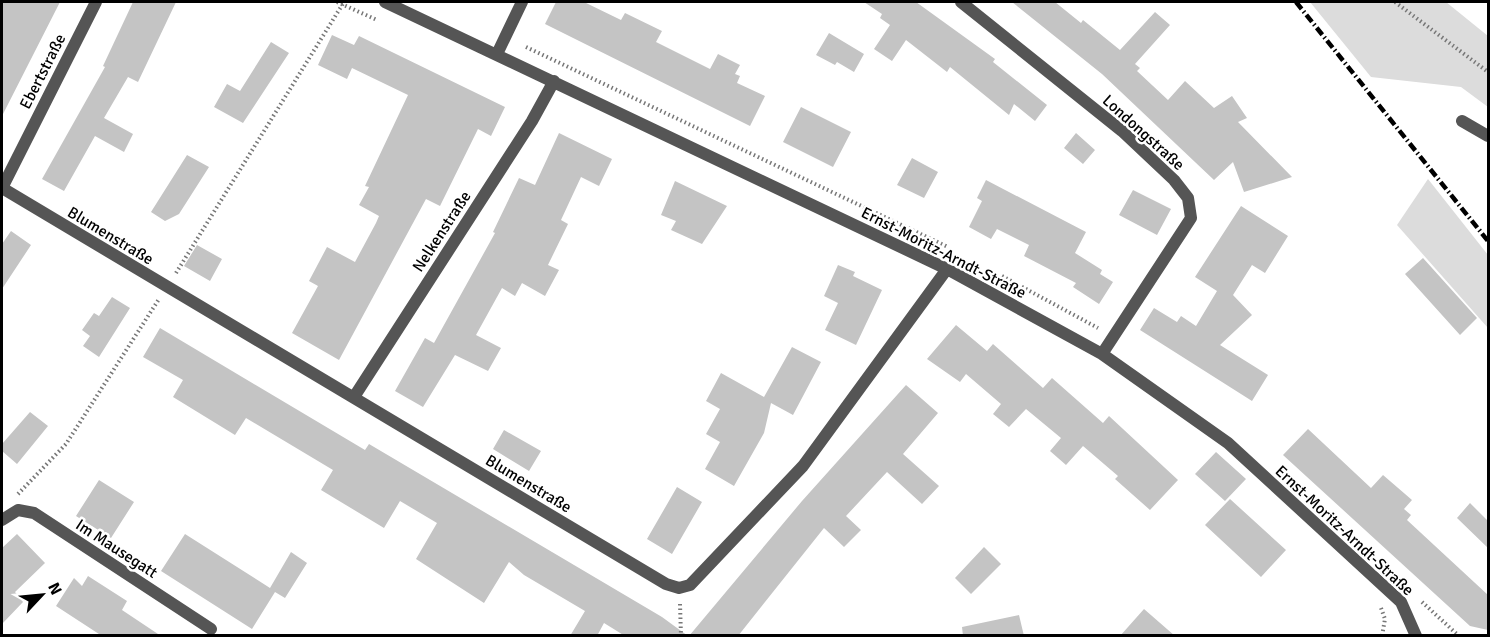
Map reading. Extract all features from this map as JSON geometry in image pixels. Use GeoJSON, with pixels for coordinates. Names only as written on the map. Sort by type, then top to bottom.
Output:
{"type":"FeatureCollection","features":[{"type":"Feature","properties":{"kind":"street","name":"Ebertstraße"},"geometry":{"type":"LineString","coordinates":[[2,188],[96,2]]}},
{"type":"Feature","properties":{"kind":"street","name":"Ernst-Moritz-Arndt-Straße"},"geometry":{"type":"LineString","coordinates":[[385,2],[946,269],[1102,354],[1228,443],[1401,602],[1416,636]]}},
{"type":"Feature","properties":{"kind":"street"},"geometry":{"type":"LineString","coordinates":[[496,54],[522,2]]}},
{"type":"Feature","properties":{"kind":"street","name":"Londongstraße"},"geometry":{"type":"LineString","coordinates":[[961,2],[1122,131],[1174,180],[1188,198],[1191,218],[1102,354]]}},
{"type":"Feature","properties":{"kind":"street","name":"Nelkenstraße"},"geometry":{"type":"LineString","coordinates":[[354,397],[532,121],[554,81]]}},
{"type":"Feature","properties":{"kind":"street"},"geometry":{"type":"LineString","coordinates":[[1462,121],[1488,136]]}},
{"type":"Feature","properties":{"kind":"street","name":"Blumenstraße"},"geometry":{"type":"LineString","coordinates":[[2,188],[166,288],[354,397],[666,584],[679,588]]}},
{"type":"Feature","properties":{"kind":"street"},"geometry":{"type":"LineString","coordinates":[[679,588],[690,585],[803,466],[946,269]]}},
{"type":"Feature","properties":{"kind":"street"},"geometry":{"type":"LineString","coordinates":[[2,520],[18,510]]}},
{"type":"Feature","properties":{"kind":"street","name":"Im Mausegatt"},"geometry":{"type":"LineString","coordinates":[[18,510],[34,513],[212,629]]}},
{"type":"Feature","properties":{"kind":"path"},"geometry":{"type":"LineString","coordinates":[[337,2],[386,24]]}},
{"type":"Feature","properties":{"kind":"path"},"geometry":{"type":"LineString","coordinates":[[1395,2],[1488,72]]}},
{"type":"Feature","properties":{"kind":"path"},"geometry":{"type":"LineString","coordinates":[[18,510],[18,494],[66,444],[343,3]]}},
{"type":"Feature","properties":{"kind":"path"},"geometry":{"type":"LineString","coordinates":[[679,588],[681,636]]}},
{"type":"Feature","properties":{"kind":"path"},"geometry":{"type":"LineString","coordinates":[[1382,636],[1385,619],[1378,598],[1401,602]]}},
{"type":"Feature","properties":{"kind":"shaded area"},"geometry":{"type":"Polygon","coordinates":[[[1310,2],[1446,2],[1488,36],[1488,107],[1461,87],[1371,77],[1310,2]]]}},
{"type":"Feature","properties":{"kind":"shaded area"},"geometry":{"type":"Polygon","coordinates":[[[1428,179],[1488,255],[1488,328],[1397,225],[1428,179]]]}},
{"type":"Feature","properties":{"kind":"building"},"geometry":{"type":"Polygon","coordinates":[[[2,2],[60,2],[2,116],[2,2]]]}},
{"type":"Feature","properties":{"kind":"building"},"geometry":{"type":"Polygon","coordinates":[[[133,2],[176,2],[138,82],[128,77],[104,118],[133,134],[124,152],[95,136],[64,191],[42,179],[105,67],[103,66],[133,2]]]}},
{"type":"Feature","properties":{"kind":"building"},"geometry":{"type":"Polygon","coordinates":[[[556,2],[584,2],[621,20],[625,13],[662,31],[656,42],[710,69],[718,54],[740,65],[735,74],[740,76],[737,83],[765,96],[750,126],[545,24],[556,2]]]}},
{"type":"Feature","properties":{"kind":"building"},"geometry":{"type":"Polygon","coordinates":[[[864,2],[916,2],[995,59],[993,62],[1047,105],[1035,121],[1014,104],[1009,115],[950,67],[947,72],[906,40],[892,61],[874,49],[890,25],[880,18],[882,14],[864,2]]]}},
{"type":"Feature","properties":{"kind":"building"},"geometry":{"type":"Polygon","coordinates":[[[1012,2],[1055,2],[1081,23],[1083,20],[1120,50],[1155,12],[1170,25],[1135,64],[1140,68],[1137,71],[1168,100],[1185,81],[1214,108],[1232,96],[1247,118],[1238,122],[1292,177],[1244,192],[1233,162],[1214,180],[1102,74],[1012,2]]]}},
{"type":"Feature","properties":{"kind":"building"},"geometry":{"type":"Polygon","coordinates":[[[829,33],[864,54],[854,72],[837,62],[835,65],[816,55],[829,33]]]}},
{"type":"Feature","properties":{"kind":"building"},"geometry":{"type":"Polygon","coordinates":[[[332,35],[354,45],[359,36],[505,107],[491,136],[478,129],[440,206],[426,199],[339,360],[292,333],[318,286],[309,281],[327,247],[355,262],[376,223],[379,216],[359,205],[369,187],[365,186],[408,95],[352,68],[347,79],[318,65],[332,35]]]}},
{"type":"Feature","properties":{"kind":"building"},"geometry":{"type":"Polygon","coordinates":[[[271,42],[289,53],[243,123],[214,107],[227,84],[240,91],[271,42]]]}},
{"type":"Feature","properties":{"kind":"building"},"geometry":{"type":"Polygon","coordinates":[[[801,107],[851,132],[833,167],[783,142],[801,107]]]}},
{"type":"Feature","properties":{"kind":"building"},"geometry":{"type":"Polygon","coordinates":[[[559,133],[612,159],[599,186],[581,177],[561,220],[568,224],[548,265],[559,270],[545,296],[522,283],[515,296],[502,288],[476,335],[501,348],[488,371],[455,355],[423,407],[395,391],[425,338],[434,343],[495,233],[493,232],[519,178],[535,185],[559,133]]]}},
{"type":"Feature","properties":{"kind":"building"},"geometry":{"type":"Polygon","coordinates":[[[1076,133],[1095,150],[1083,164],[1064,148],[1076,133]]]}},
{"type":"Feature","properties":{"kind":"building"},"geometry":{"type":"Polygon","coordinates":[[[187,155],[209,167],[179,214],[165,221],[151,212],[187,155]]]}},
{"type":"Feature","properties":{"kind":"building"},"geometry":{"type":"Polygon","coordinates":[[[912,158],[938,172],[924,198],[897,185],[912,158]]]}},
{"type":"Feature","properties":{"kind":"building"},"geometry":{"type":"Polygon","coordinates":[[[986,180],[1086,232],[1075,253],[1102,270],[1100,274],[1113,282],[1099,304],[1073,287],[1076,283],[1024,256],[1029,245],[997,229],[991,239],[969,227],[982,201],[977,198],[986,180]]]}},
{"type":"Feature","properties":{"kind":"building"},"geometry":{"type":"Polygon","coordinates":[[[675,181],[727,206],[702,244],[671,230],[676,221],[661,215],[675,181]]]}},
{"type":"Feature","properties":{"kind":"building"},"geometry":{"type":"Polygon","coordinates":[[[1133,190],[1171,209],[1157,235],[1119,215],[1133,190]]]}},
{"type":"Feature","properties":{"kind":"building"},"geometry":{"type":"Polygon","coordinates":[[[1241,206],[1288,236],[1265,273],[1252,265],[1233,295],[1252,315],[1220,345],[1268,375],[1252,401],[1140,330],[1154,308],[1177,322],[1181,316],[1196,326],[1217,291],[1195,277],[1241,206]]]}},
{"type":"Feature","properties":{"kind":"building"},"geometry":{"type":"Polygon","coordinates":[[[11,231],[31,245],[2,289],[2,244],[11,231]]]}},
{"type":"Feature","properties":{"kind":"building"},"geometry":{"type":"Polygon","coordinates":[[[197,245],[222,259],[210,281],[184,266],[197,245]]]}},
{"type":"Feature","properties":{"kind":"building"},"geometry":{"type":"Polygon","coordinates":[[[1423,258],[1477,318],[1460,335],[1405,274],[1423,258]]]}},
{"type":"Feature","properties":{"kind":"building"},"geometry":{"type":"Polygon","coordinates":[[[838,265],[855,272],[853,276],[882,290],[856,345],[825,330],[838,303],[824,296],[838,265]]]}},
{"type":"Feature","properties":{"kind":"building"},"geometry":{"type":"Polygon","coordinates":[[[112,297],[130,308],[99,357],[83,346],[90,336],[82,330],[94,313],[99,316],[112,297]]]}},
{"type":"Feature","properties":{"kind":"building"},"geometry":{"type":"Polygon","coordinates":[[[956,325],[987,351],[993,344],[1043,388],[1052,378],[1103,423],[1109,416],[1178,480],[1150,510],[1115,479],[1118,476],[1083,446],[1066,465],[1050,451],[1061,438],[1026,409],[1009,427],[993,414],[1001,404],[966,374],[960,382],[927,359],[956,325]]]}},
{"type":"Feature","properties":{"kind":"building"},"geometry":{"type":"Polygon","coordinates":[[[160,328],[365,450],[369,444],[662,617],[688,636],[625,636],[604,623],[597,636],[570,636],[585,611],[524,575],[509,562],[484,603],[416,559],[437,523],[400,501],[384,528],[321,490],[333,470],[246,418],[235,435],[173,397],[183,380],[143,357],[160,328]]]}},
{"type":"Feature","properties":{"kind":"building"},"geometry":{"type":"Polygon","coordinates":[[[792,347],[821,362],[793,415],[771,403],[764,433],[734,486],[705,469],[720,442],[706,434],[720,409],[706,401],[721,373],[764,397],[792,347]]]}},
{"type":"Feature","properties":{"kind":"building"},"geometry":{"type":"Polygon","coordinates":[[[906,385],[938,413],[903,454],[939,486],[922,504],[887,472],[846,516],[861,530],[844,547],[824,528],[738,636],[689,636],[802,501],[906,385]]]}},
{"type":"Feature","properties":{"kind":"building"},"geometry":{"type":"Polygon","coordinates":[[[30,412],[48,426],[17,464],[2,451],[2,444],[30,412]]]}},
{"type":"Feature","properties":{"kind":"building"},"geometry":{"type":"Polygon","coordinates":[[[1308,429],[1371,488],[1383,475],[1412,500],[1404,509],[1411,515],[1407,520],[1488,595],[1488,630],[1470,626],[1283,455],[1308,429]]]}},
{"type":"Feature","properties":{"kind":"building"},"geometry":{"type":"Polygon","coordinates":[[[504,430],[541,451],[529,471],[493,449],[504,430]]]}},
{"type":"Feature","properties":{"kind":"building"},"geometry":{"type":"Polygon","coordinates":[[[1216,452],[1246,479],[1225,501],[1195,474],[1216,452]]]}},
{"type":"Feature","properties":{"kind":"building"},"geometry":{"type":"Polygon","coordinates":[[[99,480],[134,502],[111,538],[76,516],[99,480]]]}},
{"type":"Feature","properties":{"kind":"building"},"geometry":{"type":"Polygon","coordinates":[[[677,487],[702,502],[672,554],[647,539],[677,487]]]}},
{"type":"Feature","properties":{"kind":"building"},"geometry":{"type":"Polygon","coordinates":[[[1230,499],[1286,550],[1261,577],[1205,525],[1230,499]]]}},
{"type":"Feature","properties":{"kind":"building"},"geometry":{"type":"Polygon","coordinates":[[[1470,503],[1488,521],[1488,548],[1457,518],[1470,503]]]}},
{"type":"Feature","properties":{"kind":"building"},"geometry":{"type":"Polygon","coordinates":[[[17,534],[45,563],[15,592],[23,602],[2,624],[2,548],[17,534]]]}},
{"type":"Feature","properties":{"kind":"building"},"geometry":{"type":"Polygon","coordinates":[[[185,534],[270,588],[291,552],[307,563],[285,598],[275,592],[252,629],[161,571],[185,534]]]}},
{"type":"Feature","properties":{"kind":"building"},"geometry":{"type":"Polygon","coordinates":[[[984,547],[1001,564],[971,594],[955,578],[984,547]]]}},
{"type":"Feature","properties":{"kind":"building"},"geometry":{"type":"Polygon","coordinates":[[[88,576],[127,601],[122,610],[161,636],[102,636],[56,606],[74,578],[82,586],[88,576]]]}},
{"type":"Feature","properties":{"kind":"building"},"geometry":{"type":"Polygon","coordinates":[[[1144,609],[1175,636],[1120,636],[1144,609]]]}},
{"type":"Feature","properties":{"kind":"building"},"geometry":{"type":"Polygon","coordinates":[[[1019,615],[1024,636],[963,636],[962,627],[1019,615]]]}},
{"type":"Feature","properties":{"kind":"railway"},"geometry":{"type":"LineString","coordinates":[[1296,2],[1488,241]]}}]}
